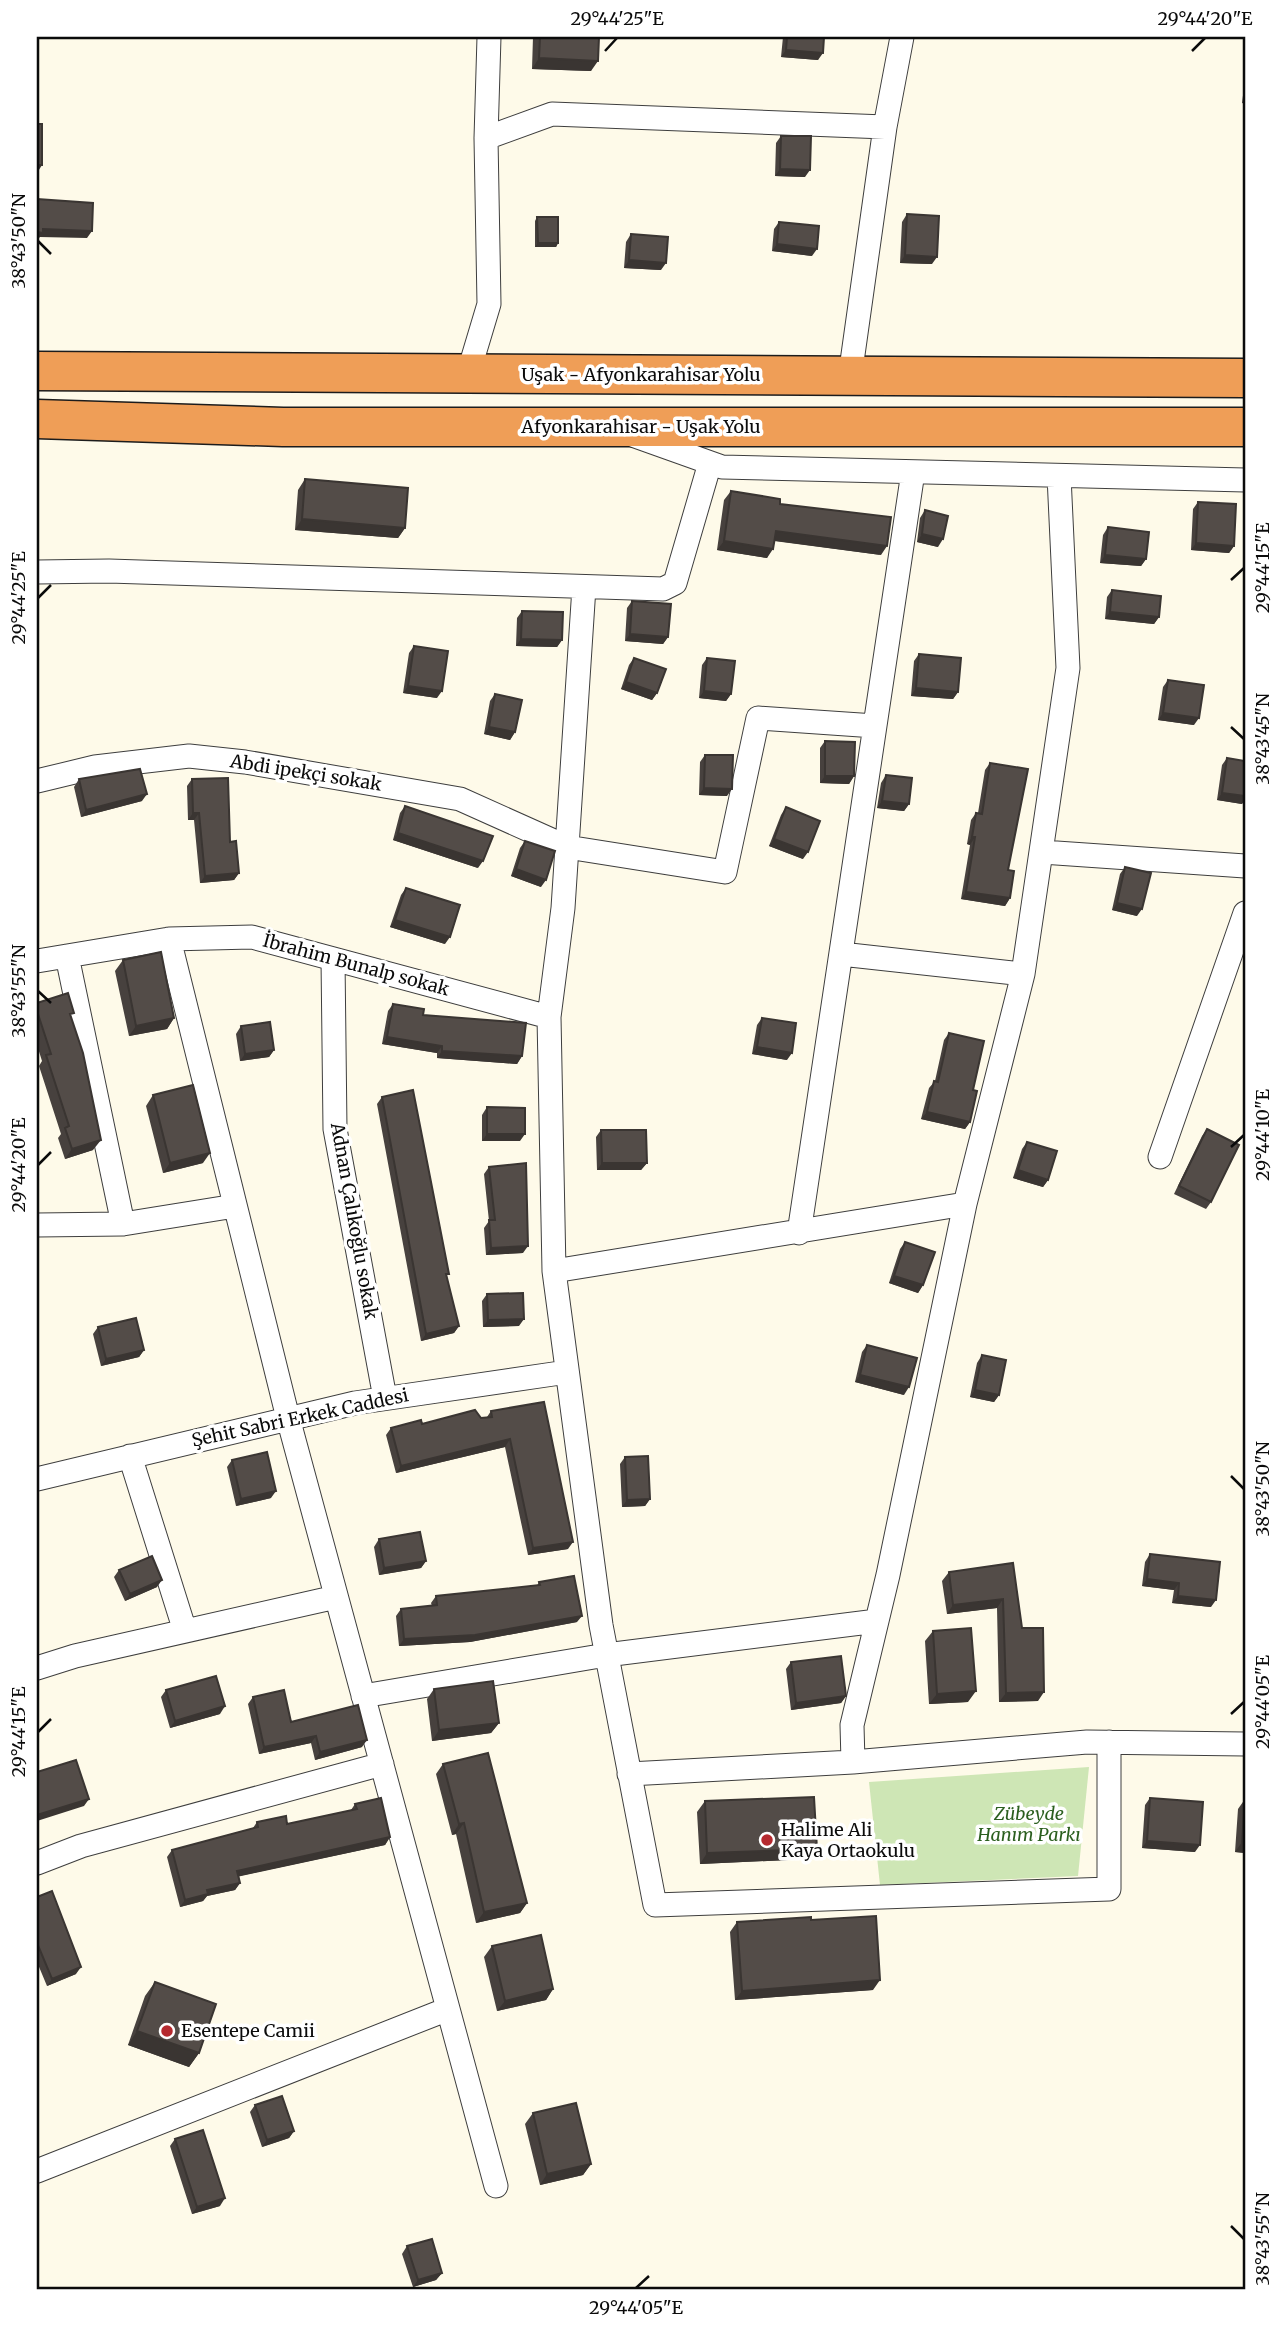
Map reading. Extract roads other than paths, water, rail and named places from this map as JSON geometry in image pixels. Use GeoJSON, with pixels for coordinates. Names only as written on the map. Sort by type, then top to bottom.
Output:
{"type":"FeatureCollection","features":[{"type":"Feature","properties":{"kind":"highway","name":"Uşak - Afyonkarahisar Yolu"},"geometry":{"type":"LineString","coordinates":[[37,371],[1245,378]]}},
{"type":"Feature","properties":{"kind":"highway","name":"Afyonkarahisar - Uşak Yolu"},"geometry":{"type":"LineString","coordinates":[[37,419],[283,427],[1245,427]]}},
{"type":"Feature","properties":{"kind":"street"},"geometry":{"type":"LineString","coordinates":[[468,374],[489,304],[486,138],[489,37]]}},
{"type":"Feature","properties":{"kind":"street"},"geometry":{"type":"LineString","coordinates":[[850,376],[885,127],[902,37]]}},
{"type":"Feature","properties":{"kind":"street"},"geometry":{"type":"LineString","coordinates":[[486,138],[552,114],[885,127]]}},
{"type":"Feature","properties":{"kind":"street"},"geometry":{"type":"LineString","coordinates":[[611,427],[722,467],[1245,480]]}},
{"type":"Feature","properties":{"kind":"street"},"geometry":{"type":"LineString","coordinates":[[37,572],[109,571],[663,589],[675,583],[710,463]]}},
{"type":"Feature","properties":{"kind":"street"},"geometry":{"type":"LineString","coordinates":[[799,1233],[913,472]]}},
{"type":"Feature","properties":{"kind":"street"},"geometry":{"type":"LineString","coordinates":[[853,1762],[852,1725],[877,1620],[965,1204],[1023,974],[1068,668],[1059,475]]}},
{"type":"Feature","properties":{"kind":"street"},"geometry":{"type":"LineString","coordinates":[[584,587],[563,908],[549,1017],[554,1271],[606,1655],[655,1905],[1109,1889],[1110,1742]]}},
{"type":"Feature","properties":{"kind":"street","name":"Abdi ipekçi sokak"},"geometry":{"type":"LineString","coordinates":[[37,780],[95,767],[189,755],[245,762],[460,799],[567,847],[725,872],[758,718],[875,726]]}},
{"type":"Feature","properties":{"kind":"street"},"geometry":{"type":"LineString","coordinates":[[1042,852],[1245,866]]}},
{"type":"Feature","properties":{"kind":"street"},"geometry":{"type":"LineString","coordinates":[[1160,1157],[1245,913]]}},
{"type":"Feature","properties":{"kind":"street","name":"İbrahim Bunalp sokak"},"geometry":{"type":"LineString","coordinates":[[37,961],[169,939],[252,937],[549,1017]]}},
{"type":"Feature","properties":{"kind":"street"},"geometry":{"type":"LineString","coordinates":[[169,939],[288,1418],[496,2186]]}},
{"type":"Feature","properties":{"kind":"street"},"geometry":{"type":"LineString","coordinates":[[841,954],[1023,974]]}},
{"type":"Feature","properties":{"kind":"street"},"geometry":{"type":"LineString","coordinates":[[67,956],[123,1224]]}},
{"type":"Feature","properties":{"kind":"street","name":"Adnan Çalıkoğlu sokak"},"geometry":{"type":"LineString","coordinates":[[333,959],[335,1129],[385,1398]]}},
{"type":"Feature","properties":{"kind":"street"},"geometry":{"type":"LineString","coordinates":[[554,1271],[965,1204]]}},
{"type":"Feature","properties":{"kind":"street"},"geometry":{"type":"LineString","coordinates":[[37,1225],[123,1224],[235,1206]]}},
{"type":"Feature","properties":{"kind":"street","name":"Şehit Sabri Erkek Caddesi"},"geometry":{"type":"LineString","coordinates":[[37,1479],[288,1418],[385,1398],[567,1372]]}},
{"type":"Feature","properties":{"kind":"street"},"geometry":{"type":"LineString","coordinates":[[130,1456],[185,1631]]}},
{"type":"Feature","properties":{"kind":"street"},"geometry":{"type":"LineString","coordinates":[[37,1668],[336,1597]]}},
{"type":"Feature","properties":{"kind":"street"},"geometry":{"type":"LineString","coordinates":[[363,1696],[606,1655],[877,1620]]}},
{"type":"Feature","properties":{"kind":"street"},"geometry":{"type":"LineString","coordinates":[[629,1774],[853,1762],[1110,1742],[1245,1744]]}},
{"type":"Feature","properties":{"kind":"street"},"geometry":{"type":"LineString","coordinates":[[37,1863],[81,1846],[382,1764]]}},
{"type":"Feature","properties":{"kind":"street"},"geometry":{"type":"LineString","coordinates":[[37,2171],[448,2009]]}},
{"type":"Feature","properties":{"kind":"place","name":"Halime Ali Kaya Ortaokulu"},"geometry":{"type":"Point","coordinates":[767,1840]}},
{"type":"Feature","properties":{"kind":"place","name":"Esentepe Camii"},"geometry":{"type":"Point","coordinates":[167,2031]}},
{"type":"Feature","properties":{"kind":"park label","name":"Zübeyde Hanım Parkı"},"geometry":{"type":"Point","coordinates":[1029,1824]}}]}
